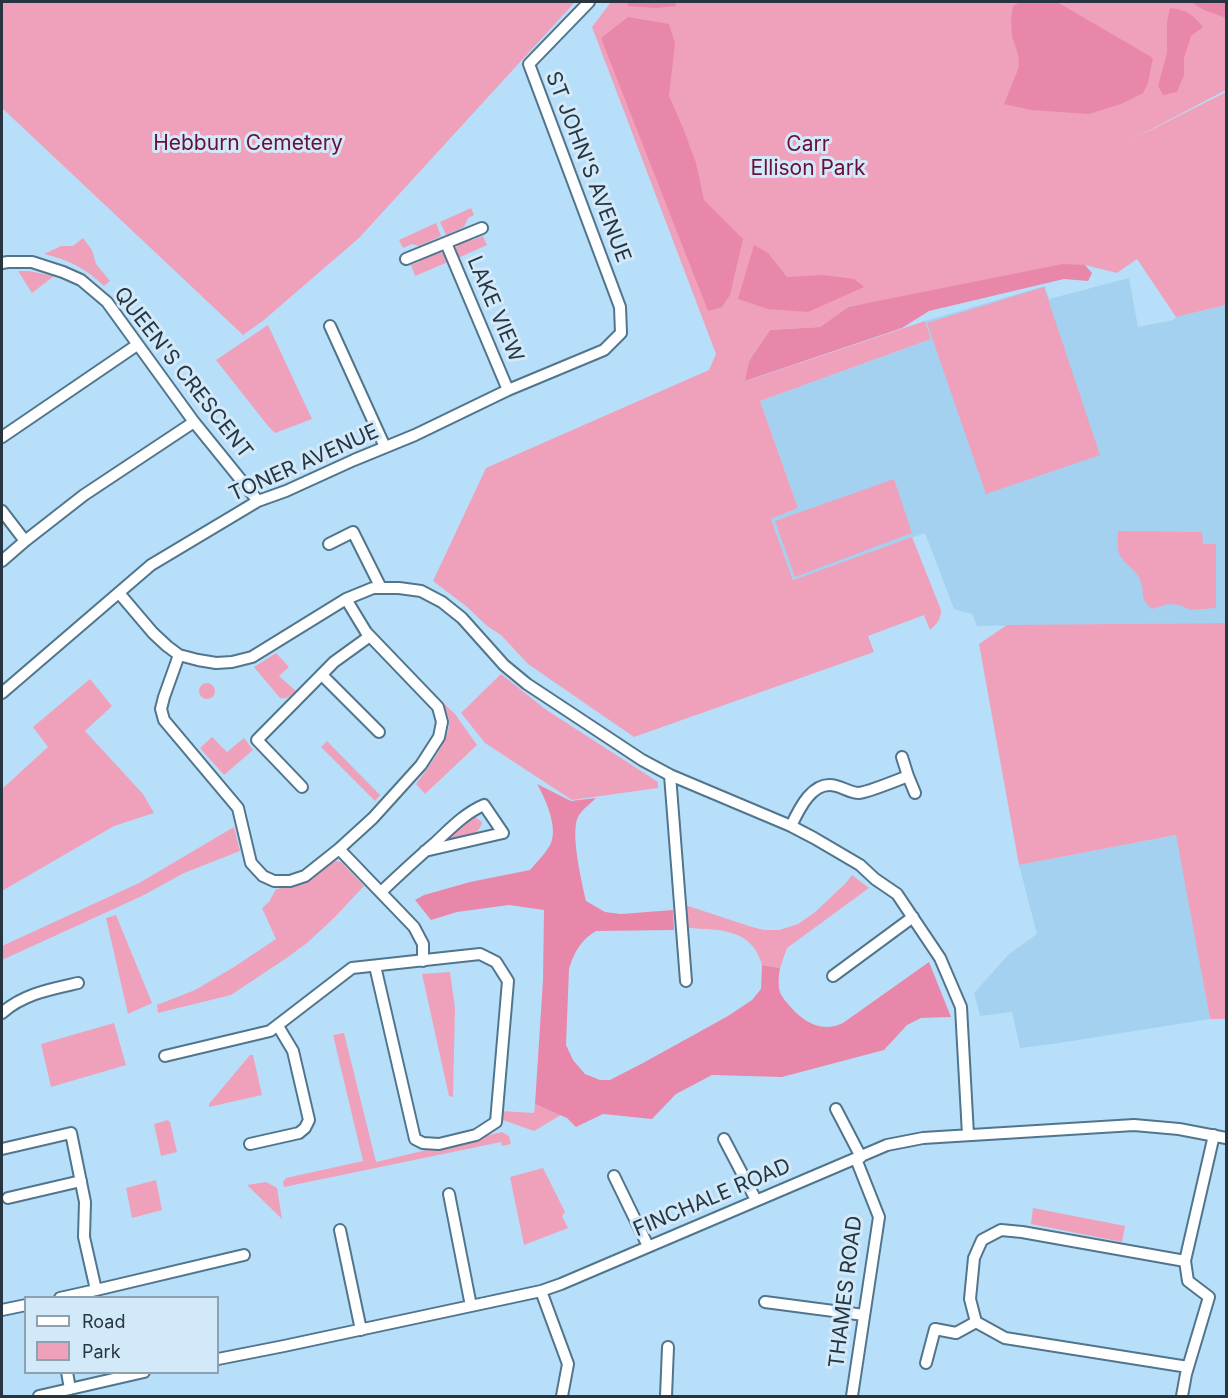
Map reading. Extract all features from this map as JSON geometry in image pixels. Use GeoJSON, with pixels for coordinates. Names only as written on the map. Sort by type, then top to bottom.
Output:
{"type":"FeatureCollection","features":[{"type":"Feature","properties":{"kind":"street","name":"ST JOHN'S AVENUE"},"geometry":{"type":"LineString","coordinates":[[589,2],[529,64],[620,307],[621,333]]}},
{"type":"Feature","properties":{"kind":"street","name":"LAKE VIEW"},"geometry":{"type":"LineString","coordinates":[[406,259],[482,228]]}},
{"type":"Feature","properties":{"kind":"street","name":"LAKE VIEW"},"geometry":{"type":"LineString","coordinates":[[446,243],[508,390]]}},
{"type":"Feature","properties":{"kind":"street","name":"QUEEN'S CRESCENT"},"geometry":{"type":"LineString","coordinates":[[2,263],[32,262],[63,272],[81,280],[107,302],[194,422],[258,501]]}},
{"type":"Feature","properties":{"kind":"street"},"geometry":{"type":"LineString","coordinates":[[330,326],[385,447]]}},
{"type":"Feature","properties":{"kind":"street","name":"TONER AVENUE"},"geometry":{"type":"LineString","coordinates":[[2,693],[151,565],[258,501],[415,435],[508,390],[604,350],[621,333]]}},
{"type":"Feature","properties":{"kind":"street"},"geometry":{"type":"LineString","coordinates":[[2,437],[137,345]]}},
{"type":"Feature","properties":{"kind":"street"},"geometry":{"type":"LineString","coordinates":[[2,561],[84,495],[194,422]]}},
{"type":"Feature","properties":{"kind":"street"},"geometry":{"type":"LineString","coordinates":[[2,511],[25,541]]}},
{"type":"Feature","properties":{"kind":"street"},"geometry":{"type":"LineString","coordinates":[[329,544],[353,532],[381,588]]}},
{"type":"Feature","properties":{"kind":"street"},"geometry":{"type":"LineString","coordinates":[[118,594],[153,633],[179,655],[216,663],[252,657],[346,599],[373,588],[421,591],[462,618],[504,665],[527,684],[642,760],[670,776],[790,826],[860,866],[897,894],[940,958],[961,1007],[968,1135]]}},
{"type":"Feature","properties":{"kind":"street"},"geometry":{"type":"LineString","coordinates":[[179,655],[161,709],[164,720],[238,808],[251,863],[263,876],[274,881],[290,881],[305,876],[373,818],[421,765],[439,737],[442,722],[438,707],[370,636],[346,599]]}},
{"type":"Feature","properties":{"kind":"street"},"geometry":{"type":"LineString","coordinates":[[302,788],[257,740],[334,662],[370,636]]}},
{"type":"Feature","properties":{"kind":"street"},"geometry":{"type":"LineString","coordinates":[[322,675],[379,732]]}},
{"type":"Feature","properties":{"kind":"street"},"geometry":{"type":"LineString","coordinates":[[902,757],[915,793]]}},
{"type":"Feature","properties":{"kind":"street"},"geometry":{"type":"LineString","coordinates":[[670,776],[686,981]]}},
{"type":"Feature","properties":{"kind":"street"},"geometry":{"type":"LineString","coordinates":[[790,826],[801,804],[823,786],[834,785],[860,793],[909,776]]}},
{"type":"Feature","properties":{"kind":"street"},"geometry":{"type":"LineString","coordinates":[[381,892],[461,819],[474,809],[484,805],[502,833],[426,851]]}},
{"type":"Feature","properties":{"kind":"street"},"geometry":{"type":"LineString","coordinates":[[339,849],[414,927],[423,944],[423,961]]}},
{"type":"Feature","properties":{"kind":"street"},"geometry":{"type":"LineString","coordinates":[[833,976],[913,917]]}},
{"type":"Feature","properties":{"kind":"street"},"geometry":{"type":"LineString","coordinates":[[165,1056],[270,1031],[352,968],[480,954],[496,962],[508,981],[496,1122],[476,1136],[439,1144],[423,1143],[415,1139],[375,966]]}},
{"type":"Feature","properties":{"kind":"street"},"geometry":{"type":"LineString","coordinates":[[2,1013],[32,994],[78,983]]}},
{"type":"Feature","properties":{"kind":"street"},"geometry":{"type":"LineString","coordinates":[[250,1144],[299,1133],[309,1120],[293,1051],[278,1026]]}},
{"type":"Feature","properties":{"kind":"street","name":"THAMES ROAD"},"geometry":{"type":"LineString","coordinates":[[836,1109],[858,1158],[879,1217],[852,1396]]}},
{"type":"Feature","properties":{"kind":"street","name":"FINCHALE ROAD"},"geometry":{"type":"LineString","coordinates":[[219,1359],[541,1291],[887,1145],[923,1138],[1134,1125],[1179,1129],[1227,1138]]}},
{"type":"Feature","properties":{"kind":"street"},"geometry":{"type":"LineString","coordinates":[[2,1149],[71,1133],[85,1203],[84,1237],[96,1290]]}},
{"type":"Feature","properties":{"kind":"street"},"geometry":{"type":"LineString","coordinates":[[1182,1396],[1188,1367],[1209,1298],[1188,1281],[1185,1261],[1214,1135]]}},
{"type":"Feature","properties":{"kind":"street"},"geometry":{"type":"LineString","coordinates":[[724,1139],[756,1200]]}},
{"type":"Feature","properties":{"kind":"street"},"geometry":{"type":"LineString","coordinates":[[614,1176],[648,1246]]}},
{"type":"Feature","properties":{"kind":"street"},"geometry":{"type":"LineString","coordinates":[[8,1198],[81,1181]]}},
{"type":"Feature","properties":{"kind":"street"},"geometry":{"type":"LineString","coordinates":[[449,1194],[471,1306]]}},
{"type":"Feature","properties":{"kind":"street"},"geometry":{"type":"LineString","coordinates":[[340,1230],[362,1330]]}},
{"type":"Feature","properties":{"kind":"street"},"geometry":{"type":"LineString","coordinates":[[1185,1261],[1000,1230],[982,1240],[974,1258],[970,1299],[976,1322],[1005,1338],[1188,1367]]}},
{"type":"Feature","properties":{"kind":"street"},"geometry":{"type":"LineString","coordinates":[[69,1296],[244,1255]]}},
{"type":"Feature","properties":{"kind":"street"},"geometry":{"type":"LineString","coordinates":[[541,1291],[568,1364],[562,1396]]}},
{"type":"Feature","properties":{"kind":"street"},"geometry":{"type":"LineString","coordinates":[[765,1302],[864,1315]]}},
{"type":"Feature","properties":{"kind":"street"},"geometry":{"type":"LineString","coordinates":[[2,1310],[24,1305]]}},
{"type":"Feature","properties":{"kind":"street"},"geometry":{"type":"LineString","coordinates":[[926,1363],[935,1329],[956,1333],[976,1322]]}},
{"type":"Feature","properties":{"kind":"street"},"geometry":{"type":"LineString","coordinates":[[666,1396],[668,1347]]}},
{"type":"Feature","properties":{"kind":"street"},"geometry":{"type":"LineString","coordinates":[[67,1374],[70,1389]]}},
{"type":"Feature","properties":{"kind":"street"},"geometry":{"type":"LineString","coordinates":[[42,1396],[135,1374]]}},
{"type":"Feature","properties":{"kind":"shaded area"},"geometry":{"type":"Polygon","coordinates":[[[627,2],[675,2],[676,6],[656,8],[628,6],[627,2]]]}},
{"type":"Feature","properties":{"kind":"shaded area"},"geometry":{"type":"Polygon","coordinates":[[[1020,2],[1057,2],[1153,58],[1148,83],[1143,93],[1121,104],[1089,114],[1031,110],[1004,104],[1019,67],[1018,54],[1012,36],[1011,19],[1013,6],[1020,2]]]}},
{"type":"Feature","properties":{"kind":"shaded area"},"geometry":{"type":"Polygon","coordinates":[[[1191,2],[1226,2],[1226,18],[1204,10],[1191,2]]]}},
{"type":"Feature","properties":{"kind":"shaded area"},"geometry":{"type":"Polygon","coordinates":[[[1170,8],[1189,13],[1203,27],[1191,36],[1184,58],[1184,75],[1177,92],[1163,95],[1158,86],[1167,53],[1167,22],[1170,8]]]}},
{"type":"Feature","properties":{"kind":"shaded area"},"geometry":{"type":"Polygon","coordinates":[[[628,17],[669,24],[675,43],[669,96],[696,163],[704,200],[743,239],[730,295],[722,307],[708,311],[601,38],[628,17]]]}},
{"type":"Feature","properties":{"kind":"shaded area"},"geometry":{"type":"Polygon","coordinates":[[[754,245],[768,253],[787,277],[823,275],[854,279],[864,287],[808,312],[768,309],[738,299],[754,245]]]}},
{"type":"Feature","properties":{"kind":"shaded area"},"geometry":{"type":"Polygon","coordinates":[[[1063,264],[1085,265],[1092,273],[1088,281],[1064,279],[929,311],[902,328],[745,381],[749,361],[770,330],[820,327],[848,307],[1063,264]]]}},
{"type":"Feature","properties":{"kind":"shaded area"},"geometry":{"type":"Polygon","coordinates":[[[1129,278],[1138,327],[1226,305],[1226,623],[977,626],[972,614],[954,609],[925,533],[793,580],[771,519],[798,508],[760,401],[931,339],[925,321],[1045,286],[1049,299],[1129,278]]]}},
{"type":"Feature","properties":{"kind":"shaded area"},"geometry":{"type":"Polygon","coordinates":[[[537,784],[571,801],[596,798],[579,815],[575,832],[577,857],[586,901],[605,912],[621,914],[673,910],[674,930],[596,931],[582,942],[576,952],[569,969],[566,1045],[573,1060],[585,1074],[600,1080],[610,1080],[728,1016],[752,1000],[761,989],[762,965],[780,968],[780,990],[784,999],[799,1016],[813,1024],[827,1027],[843,1023],[929,962],[951,1017],[921,1018],[907,1025],[884,1050],[782,1077],[712,1075],[676,1094],[652,1119],[603,1114],[576,1127],[567,1118],[535,1104],[543,980],[544,910],[509,905],[457,912],[431,920],[415,900],[424,895],[470,882],[530,870],[547,850],[553,836],[550,812],[537,784]]]}},
{"type":"Feature","properties":{"kind":"shaded area"},"geometry":{"type":"Polygon","coordinates":[[[1177,835],[1210,1019],[1020,1048],[1012,1012],[980,1016],[974,993],[1009,954],[1037,934],[1019,865],[1177,835]]]}},
{"type":"Feature","properties":{"kind":"green space","name":"Hebburn Cemetery"},"geometry":{"type":"Polygon","coordinates":[[[2,2],[575,2],[359,238],[264,320],[243,335],[2,108],[2,2]]]}},
{"type":"Feature","properties":{"kind":"green space","name":"Carr Ellison Park"},"geometry":{"type":"Polygon","coordinates":[[[611,2],[1226,2],[1226,90],[1127,142],[1226,92],[1226,305],[1176,317],[1137,259],[1117,273],[1085,265],[848,307],[820,327],[770,330],[749,361],[746,381],[925,321],[931,339],[760,401],[798,508],[771,519],[793,580],[912,537],[941,610],[940,616],[930,630],[924,615],[868,636],[874,652],[634,737],[528,664],[501,635],[433,581],[486,468],[709,370],[716,354],[592,27],[611,2]]]}},
{"type":"Feature","properties":{"kind":"green space"},"geometry":{"type":"Polygon","coordinates":[[[471,208],[474,215],[468,218],[464,227],[446,235],[440,222],[471,208]]]}},
{"type":"Feature","properties":{"kind":"green space"},"geometry":{"type":"Polygon","coordinates":[[[436,223],[441,236],[419,246],[412,244],[403,248],[399,240],[436,223]]]}},
{"type":"Feature","properties":{"kind":"green space"},"geometry":{"type":"Polygon","coordinates":[[[483,236],[487,245],[458,258],[454,252],[459,242],[467,238],[473,240],[483,236]]]}},
{"type":"Feature","properties":{"kind":"green space"},"geometry":{"type":"Polygon","coordinates":[[[83,238],[92,250],[96,264],[110,281],[104,286],[76,265],[44,254],[61,246],[73,246],[83,238]]]}},
{"type":"Feature","properties":{"kind":"green space"},"geometry":{"type":"Polygon","coordinates":[[[439,251],[445,255],[448,262],[415,276],[411,265],[419,262],[425,254],[439,251]]]}},
{"type":"Feature","properties":{"kind":"green space"},"geometry":{"type":"Polygon","coordinates":[[[18,271],[29,271],[54,276],[32,293],[18,271]]]}},
{"type":"Feature","properties":{"kind":"green space"},"geometry":{"type":"Polygon","coordinates":[[[1044,287],[1100,455],[986,494],[927,323],[1044,287]]]}},
{"type":"Feature","properties":{"kind":"green space"},"geometry":{"type":"Polygon","coordinates":[[[268,325],[312,419],[275,433],[216,360],[268,325]]]}},
{"type":"Feature","properties":{"kind":"green space"},"geometry":{"type":"Polygon","coordinates":[[[894,479],[912,533],[795,577],[775,521],[894,479]]]}},
{"type":"Feature","properties":{"kind":"green space"},"geometry":{"type":"Polygon","coordinates":[[[1118,531],[1202,532],[1203,544],[1216,544],[1216,608],[1190,610],[1180,605],[1168,604],[1152,609],[1144,598],[1138,576],[1120,555],[1118,531]]]}},
{"type":"Feature","properties":{"kind":"green space"},"geometry":{"type":"Polygon","coordinates":[[[1226,623],[1226,1019],[1210,1019],[1176,835],[1019,865],[979,644],[1007,625],[1226,623]]]}},
{"type":"Feature","properties":{"kind":"green space"},"geometry":{"type":"Polygon","coordinates":[[[276,653],[289,667],[279,676],[296,691],[285,698],[280,698],[254,667],[276,653]]]}},
{"type":"Feature","properties":{"kind":"green space"},"geometry":{"type":"Polygon","coordinates":[[[501,674],[545,709],[658,782],[658,788],[572,800],[485,743],[461,713],[501,674]]]}},
{"type":"Feature","properties":{"kind":"green space"},"geometry":{"type":"Polygon","coordinates":[[[90,679],[112,706],[85,731],[143,794],[154,813],[114,826],[2,891],[2,789],[48,747],[33,727],[90,679]]]}},
{"type":"Feature","properties":{"kind":"green space"},"geometry":{"type":"Polygon","coordinates":[[[204,683],[210,683],[215,691],[213,697],[204,699],[199,694],[199,688],[204,683]]]}},
{"type":"Feature","properties":{"kind":"green space"},"geometry":{"type":"Polygon","coordinates":[[[442,702],[455,714],[477,745],[425,794],[416,784],[437,754],[449,727],[442,702]]]}},
{"type":"Feature","properties":{"kind":"green space"},"geometry":{"type":"Polygon","coordinates":[[[212,737],[227,752],[244,738],[253,750],[224,775],[200,748],[212,737]]]}},
{"type":"Feature","properties":{"kind":"green space"},"geometry":{"type":"Polygon","coordinates":[[[327,741],[380,795],[375,801],[321,747],[327,741]]]}},
{"type":"Feature","properties":{"kind":"green space"},"geometry":{"type":"Polygon","coordinates":[[[474,816],[482,822],[477,831],[468,836],[447,839],[469,819],[474,816]]]}},
{"type":"Feature","properties":{"kind":"green space"},"geometry":{"type":"Polygon","coordinates":[[[234,827],[240,851],[184,873],[142,896],[2,960],[2,946],[139,883],[234,827]]]}},
{"type":"Feature","properties":{"kind":"green space"},"geometry":{"type":"Polygon","coordinates":[[[335,861],[341,862],[364,886],[307,943],[231,995],[158,1013],[157,1005],[195,990],[276,939],[262,908],[269,902],[276,889],[301,885],[335,861]]]}},
{"type":"Feature","properties":{"kind":"green space"},"geometry":{"type":"Polygon","coordinates":[[[852,875],[869,888],[787,948],[780,968],[762,965],[751,944],[733,933],[688,928],[685,905],[764,930],[779,930],[798,924],[814,913],[852,875]]]}},
{"type":"Feature","properties":{"kind":"green space"},"geometry":{"type":"Polygon","coordinates":[[[116,915],[152,1003],[128,1014],[106,918],[116,915]]]}},
{"type":"Feature","properties":{"kind":"green space"},"geometry":{"type":"Polygon","coordinates":[[[450,972],[455,1008],[453,1097],[449,1096],[422,974],[450,972]]]}},
{"type":"Feature","properties":{"kind":"green space"},"geometry":{"type":"Polygon","coordinates":[[[114,1023],[126,1065],[51,1087],[41,1044],[114,1023]]]}},
{"type":"Feature","properties":{"kind":"green space"},"geometry":{"type":"Polygon","coordinates":[[[344,1033],[376,1162],[502,1132],[509,1136],[511,1144],[502,1146],[501,1142],[284,1187],[283,1182],[286,1178],[363,1161],[333,1035],[344,1033]]]}},
{"type":"Feature","properties":{"kind":"green space"},"geometry":{"type":"Polygon","coordinates":[[[250,1055],[253,1055],[262,1095],[209,1107],[209,1104],[250,1055]]]}},
{"type":"Feature","properties":{"kind":"green space"},"geometry":{"type":"Polygon","coordinates":[[[535,1104],[561,1115],[534,1131],[500,1119],[501,1111],[534,1113],[535,1104]]]}},
{"type":"Feature","properties":{"kind":"green space"},"geometry":{"type":"Polygon","coordinates":[[[168,1120],[177,1152],[161,1156],[154,1124],[168,1120]]]}},
{"type":"Feature","properties":{"kind":"green space"},"geometry":{"type":"Polygon","coordinates":[[[543,1168],[565,1212],[562,1216],[568,1228],[524,1245],[510,1177],[543,1168]]]}},
{"type":"Feature","properties":{"kind":"green space"},"geometry":{"type":"Polygon","coordinates":[[[156,1180],[162,1210],[132,1218],[126,1188],[156,1180]]]}},
{"type":"Feature","properties":{"kind":"green space"},"geometry":{"type":"Polygon","coordinates":[[[266,1182],[277,1188],[282,1219],[247,1185],[266,1182]]]}},
{"type":"Feature","properties":{"kind":"green space"},"geometry":{"type":"Polygon","coordinates":[[[1033,1208],[1125,1226],[1122,1242],[1031,1224],[1033,1208]]]}}]}
